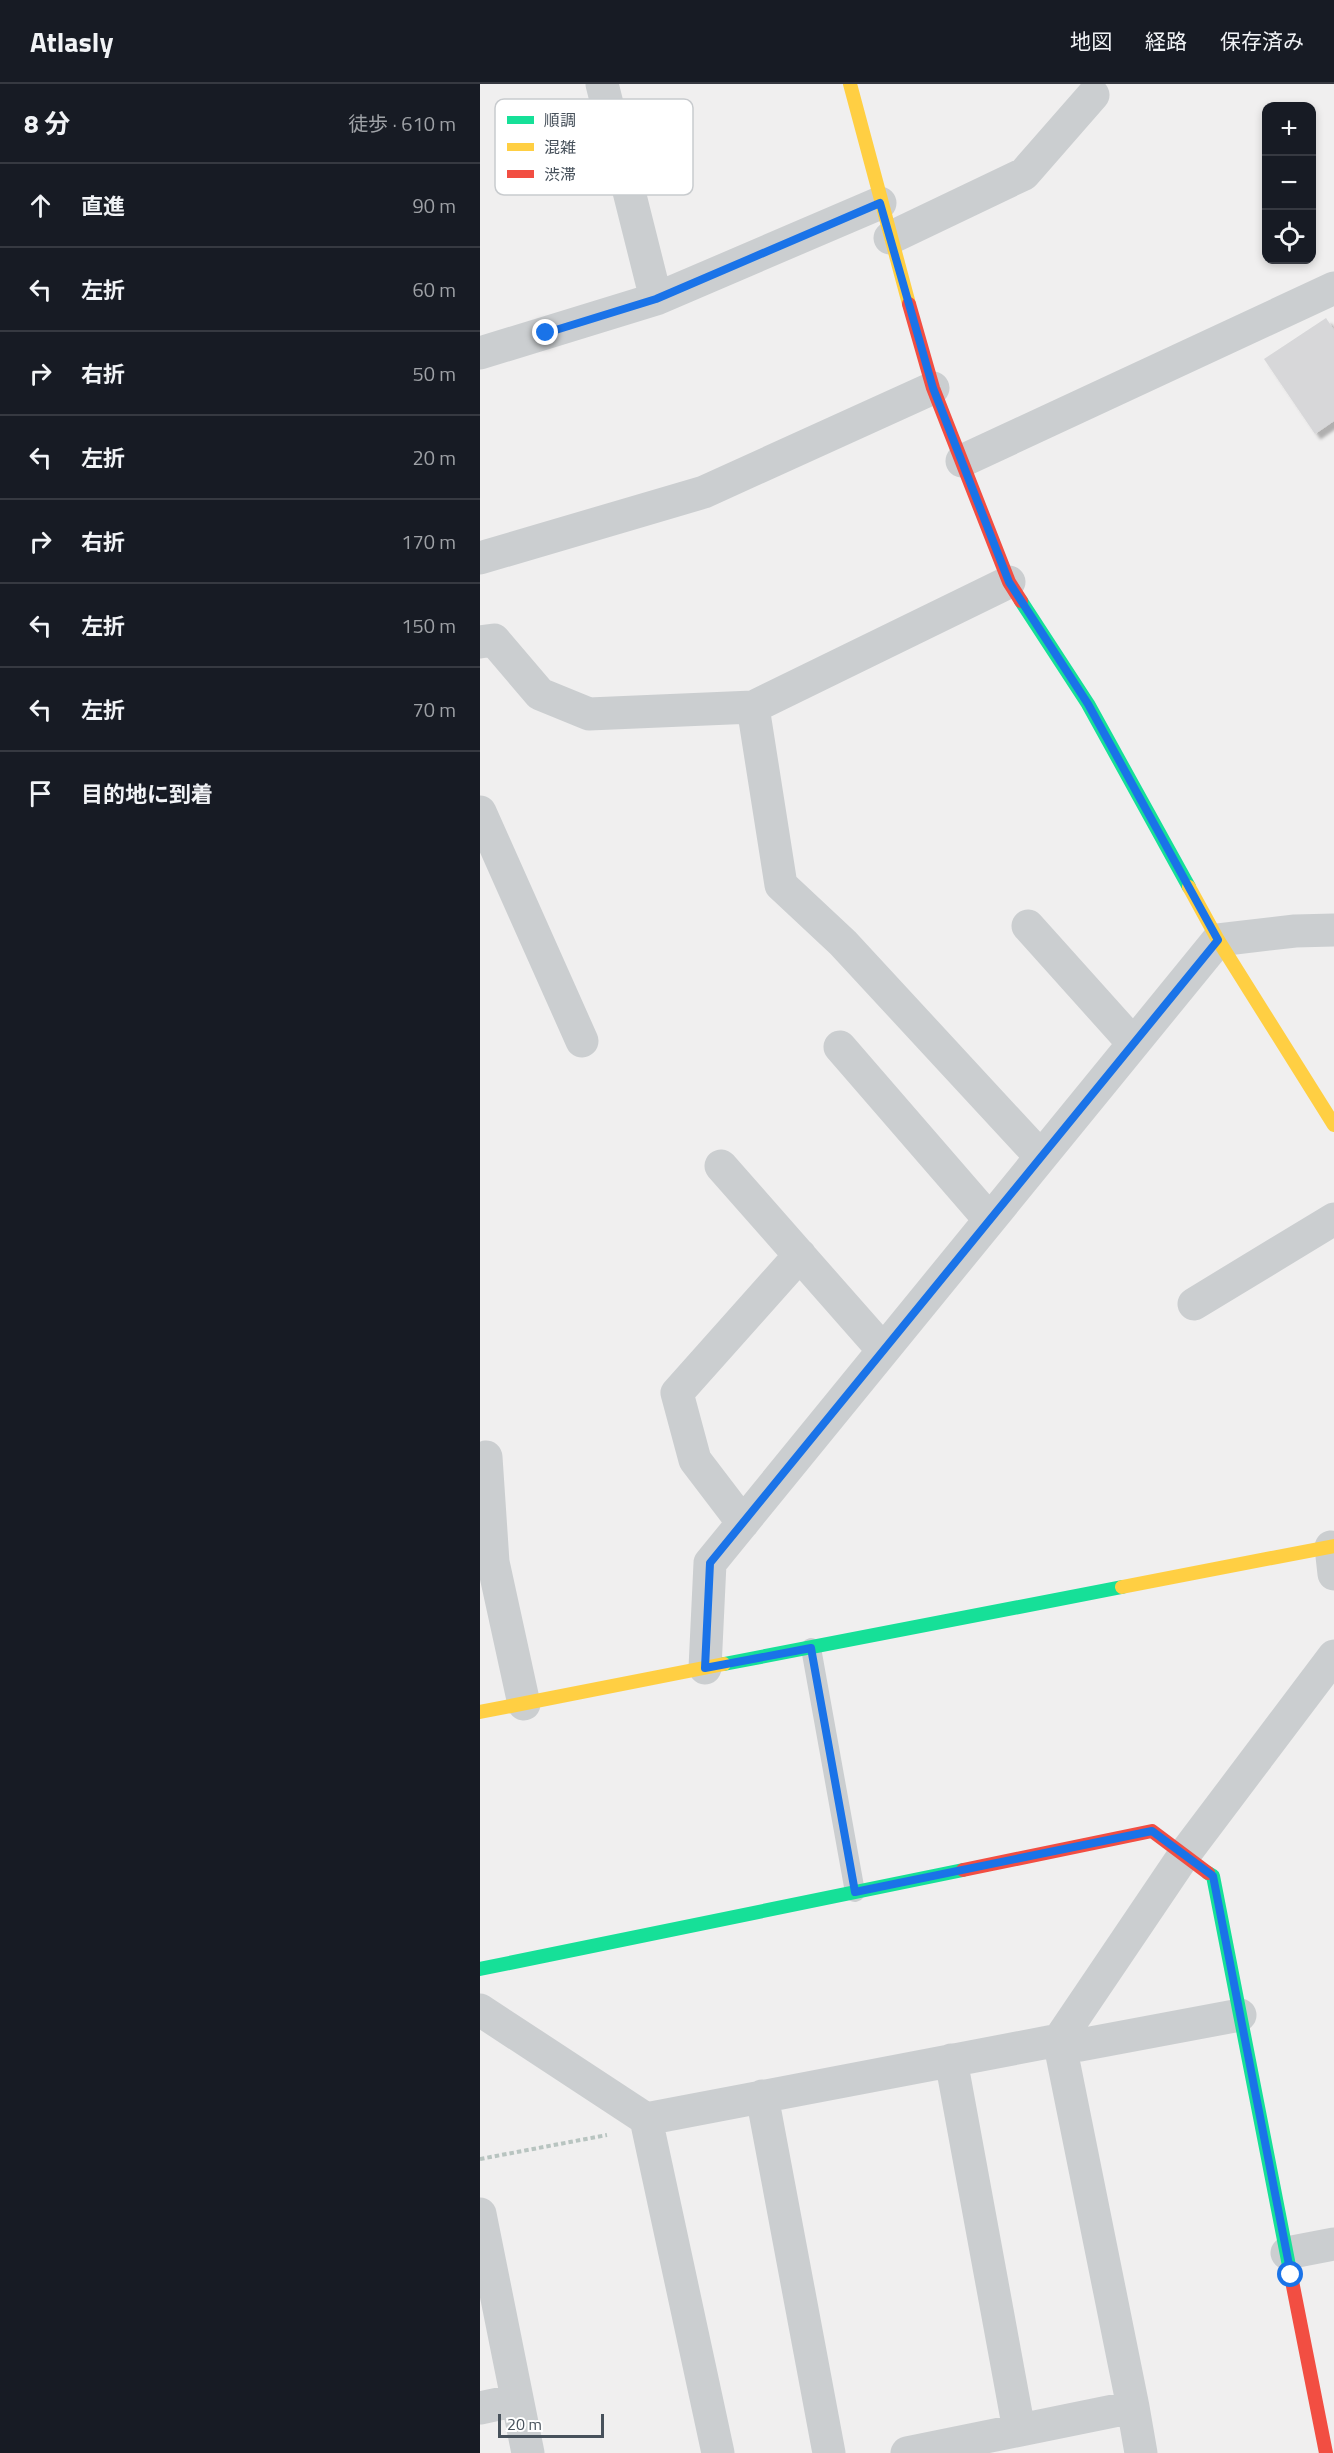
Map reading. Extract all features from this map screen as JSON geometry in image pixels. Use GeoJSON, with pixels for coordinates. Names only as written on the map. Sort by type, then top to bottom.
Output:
{"type":"FeatureCollection","features":[{"type":"Feature","properties":{"kind":"street"},"geometry":{"type":"LineString","coordinates":[[602,84],[606,99]]}},
{"type":"Feature","properties":{"kind":"street"},"geometry":{"type":"LineString","coordinates":[[850,84],[880,203],[933,388],[1009,582],[1088,704],[1218,940],[1334,1125]]}},
{"type":"Feature","properties":{"kind":"street"},"geometry":{"type":"LineString","coordinates":[[890,238],[1024,174],[1093,95]]}},
{"type":"Feature","properties":{"kind":"street"},"geometry":{"type":"LineString","coordinates":[[630,195],[656,299]]}},
{"type":"Feature","properties":{"kind":"street"},"geometry":{"type":"LineString","coordinates":[[480,353],[656,299],[880,203]]}},
{"type":"Feature","properties":{"kind":"street"},"geometry":{"type":"LineString","coordinates":[[962,461],[1334,288]]}},
{"type":"Feature","properties":{"kind":"street"},"geometry":{"type":"LineString","coordinates":[[480,558],[704,492],[933,388]]}},
{"type":"Feature","properties":{"kind":"street"},"geometry":{"type":"LineString","coordinates":[[480,642],[494,640],[540,694],[589,714],[753,707],[1009,582]]}},
{"type":"Feature","properties":{"kind":"street"},"geometry":{"type":"LineString","coordinates":[[753,707],[781,885],[843,942],[1041,1156]]}},
{"type":"Feature","properties":{"kind":"street"},"geometry":{"type":"LineString","coordinates":[[480,812],[582,1041]]}},
{"type":"Feature","properties":{"kind":"street"},"geometry":{"type":"LineString","coordinates":[[1028,926],[1133,1043]]}},
{"type":"Feature","properties":{"kind":"street"},"geometry":{"type":"LineString","coordinates":[[705,1668],[710,1563],[1218,940],[1295,931],[1334,930]]}},
{"type":"Feature","properties":{"kind":"street"},"geometry":{"type":"LineString","coordinates":[[840,1047],[989,1219]]}},
{"type":"Feature","properties":{"kind":"street"},"geometry":{"type":"LineString","coordinates":[[721,1166],[883,1350]]}},
{"type":"Feature","properties":{"kind":"street"},"geometry":{"type":"LineString","coordinates":[[1194,1305],[1334,1219]]}},
{"type":"Feature","properties":{"kind":"street"},"geometry":{"type":"LineString","coordinates":[[743,1523],[695,1460],[677,1393],[800,1255]]}},
{"type":"Feature","properties":{"kind":"street"},"geometry":{"type":"LineString","coordinates":[[486,1457],[493,1562],[524,1704]]}},
{"type":"Feature","properties":{"kind":"street"},"geometry":{"type":"LineString","coordinates":[[480,1712],[811,1648],[1333,1556]]}},
{"type":"Feature","properties":{"kind":"street"},"geometry":{"type":"LineString","coordinates":[[1142,2453],[1059,2040],[1184,1855],[1334,1656]]}},
{"type":"Feature","properties":{"kind":"street"},"geometry":{"type":"LineString","coordinates":[[480,1969],[1152,1831],[1213,1876],[1326,2453]]}},
{"type":"Feature","properties":{"kind":"street"},"geometry":{"type":"LineString","coordinates":[[480,2010],[646,2119],[1059,2040],[1080,2045],[1240,2015]]}},
{"type":"Feature","properties":{"kind":"street"},"geometry":{"type":"LineString","coordinates":[[951,2060],[1019,2430]]}},
{"type":"Feature","properties":{"kind":"street"},"geometry":{"type":"LineString","coordinates":[[762,2097],[829,2453]]}},
{"type":"Feature","properties":{"kind":"street"},"geometry":{"type":"LineString","coordinates":[[646,2119],[718,2453]]}},
{"type":"Feature","properties":{"kind":"street"},"geometry":{"type":"LineString","coordinates":[[480,2214],[528,2453]]}},
{"type":"Feature","properties":{"kind":"street"},"geometry":{"type":"LineString","coordinates":[[1287,2253],[1334,2244]]}},
{"type":"Feature","properties":{"kind":"street"},"geometry":{"type":"LineString","coordinates":[[480,2408],[517,2400]]}},
{"type":"Feature","properties":{"kind":"street"},"geometry":{"type":"LineString","coordinates":[[907,2453],[1133,2407]]}},
{"type":"Feature","properties":{"kind":"lane"},"geometry":{"type":"LineString","coordinates":[[811,1648],[855,1892]]}},
{"type":"Feature","properties":{"kind":"path"},"geometry":{"type":"LineString","coordinates":[[480,2159],[622,2132],[646,2119]]}},
{"type":"Feature","properties":{"kind":"building"},"geometry":{"type":"Polygon","coordinates":[[[1326,318],[1334,330],[1334,421],[1315,434],[1264,359],[1326,318]]]}},
{"type":"Feature","properties":{"kind":"traffic: fast"},"geometry":{"type":"LineString","coordinates":[[1021,601],[1088,704],[1189,887]]}},
{"type":"Feature","properties":{"kind":"traffic: fast"},"geometry":{"type":"LineString","coordinates":[[724,1664],[1122,1587]]}},
{"type":"Feature","properties":{"kind":"traffic: fast"},"geometry":{"type":"LineString","coordinates":[[480,1969],[963,1870]]}},
{"type":"Feature","properties":{"kind":"traffic: fast"},"geometry":{"type":"LineString","coordinates":[[1208,1873],[1213,1876],[1291,2276]]}},
{"type":"Feature","properties":{"kind":"traffic: slow"},"geometry":{"type":"LineString","coordinates":[[850,84],[909,304]]}},
{"type":"Feature","properties":{"kind":"traffic: slow"},"geometry":{"type":"LineString","coordinates":[[1189,887],[1218,940],[1334,1125]]}},
{"type":"Feature","properties":{"kind":"traffic: slow"},"geometry":{"type":"LineString","coordinates":[[1122,1587],[1334,1546]]}},
{"type":"Feature","properties":{"kind":"traffic: slow"},"geometry":{"type":"LineString","coordinates":[[480,1712],[724,1664]]}},
{"type":"Feature","properties":{"kind":"traffic: jam"},"geometry":{"type":"LineString","coordinates":[[909,304],[933,388],[1009,582],[1021,601]]}},
{"type":"Feature","properties":{"kind":"traffic: jam"},"geometry":{"type":"LineString","coordinates":[[963,1870],[1152,1831],[1208,1873]]}},
{"type":"Feature","properties":{"kind":"traffic: jam"},"geometry":{"type":"LineString","coordinates":[[1291,2276],[1326,2453]]}},
{"type":"Feature","properties":{"kind":"route"},"geometry":{"type":"LineString","coordinates":[[546,333],[656,299],[880,203],[933,388],[1009,582],[1088,704],[1218,940],[710,1563],[705,1668],[811,1648],[855,1892],[1152,1831],[1213,1876],[1291,2275]]}}]}
